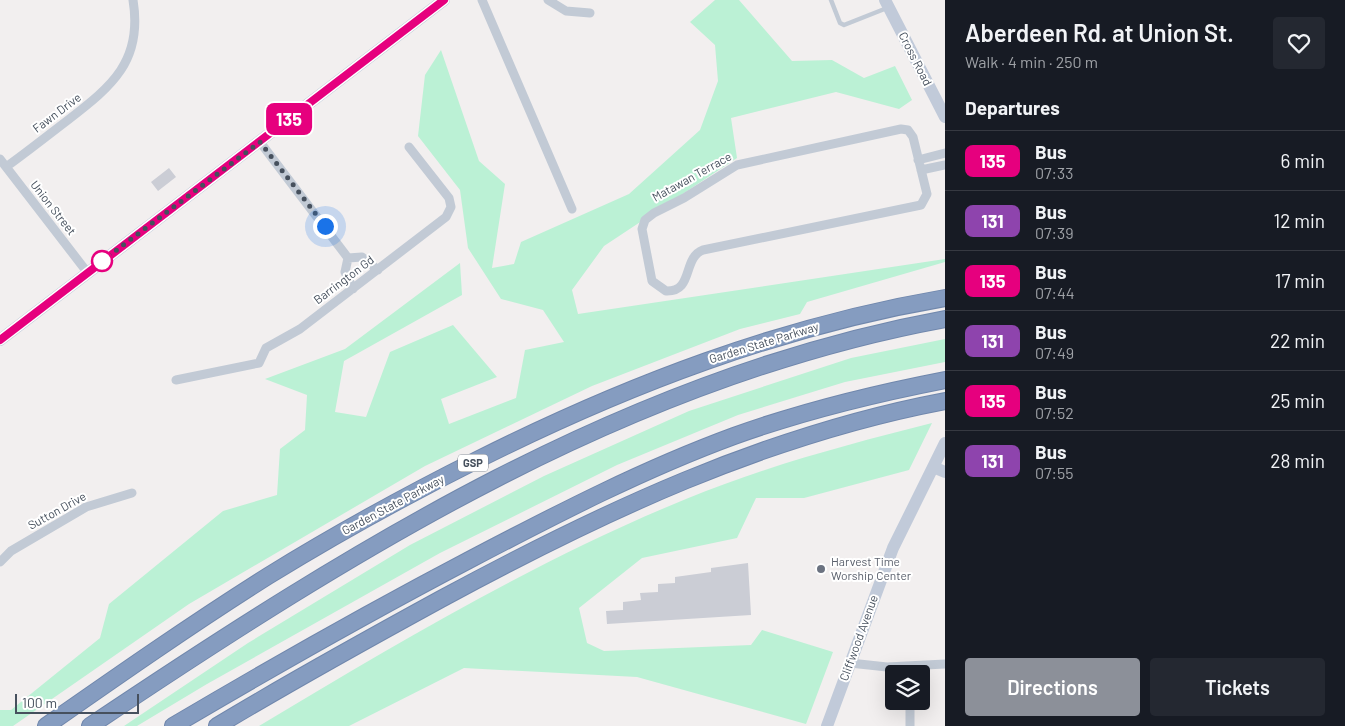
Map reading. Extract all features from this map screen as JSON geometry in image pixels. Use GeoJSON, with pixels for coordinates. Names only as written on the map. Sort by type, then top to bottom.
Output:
{"type":"FeatureCollection","features":[{"type":"Feature","properties":{"kind":"highway","name":"Garden State Parkway"},"geometry":{"type":"LineString","coordinates":[[46,726],[195,623],[296,559],[401,500],[536,431],[647,382],[732,351],[817,326],[945,298]]}},
{"type":"Feature","properties":{"kind":"highway","name":"Garden State Parkway"},"geometry":{"type":"LineString","coordinates":[[90,726],[223,637],[325,573],[429,514],[536,459],[673,397],[758,366],[874,333],[945,319]]}},
{"type":"Feature","properties":{"kind":"highway"},"geometry":{"type":"LineString","coordinates":[[173,726],[410,591],[647,472],[734,436],[794,416],[853,400],[945,380]]}},
{"type":"Feature","properties":{"kind":"highway"},"geometry":{"type":"LineString","coordinates":[[217,726],[464,587],[564,534],[648,495],[723,465],[801,438],[869,418],[945,401]]}},
{"type":"Feature","properties":{"kind":"street","name":"Fawn Drive"},"geometry":{"type":"LineString","coordinates":[[6,167],[100,95],[120,74],[127,61],[134,39],[133,0]]}},
{"type":"Feature","properties":{"kind":"street"},"geometry":{"type":"LineString","coordinates":[[0,340],[444,0]]}},
{"type":"Feature","properties":{"kind":"street"},"geometry":{"type":"LineString","coordinates":[[482,0],[572,209]]}},
{"type":"Feature","properties":{"kind":"street"},"geometry":{"type":"LineString","coordinates":[[548,0],[566,12],[590,13]]}},
{"type":"Feature","properties":{"kind":"street","name":"Cross Road"},"geometry":{"type":"LineString","coordinates":[[887,4],[945,117]]}},
{"type":"Feature","properties":{"kind":"street","name":"Matawan Terrace"},"geometry":{"type":"LineString","coordinates":[[901,129],[912,133],[921,170],[927,194],[921,205],[703,250],[692,257],[685,282],[677,289],[666,291],[652,281],[642,235],[646,220],[654,212],[684,198],[730,168],[901,129]]}},
{"type":"Feature","properties":{"kind":"street"},"geometry":{"type":"LineString","coordinates":[[260,142],[348,258],[346,272],[353,288]]}},
{"type":"Feature","properties":{"kind":"street","name":"Barrington Gd"},"geometry":{"type":"LineString","coordinates":[[176,380],[259,363],[266,348],[300,329],[446,217],[450,211],[449,198],[409,147]]}},
{"type":"Feature","properties":{"kind":"street"},"geometry":{"type":"LineString","coordinates":[[918,160],[945,153]]}},
{"type":"Feature","properties":{"kind":"street","name":"Union Street"},"geometry":{"type":"LineString","coordinates":[[0,159],[87,272]]}},
{"type":"Feature","properties":{"kind":"street"},"geometry":{"type":"LineString","coordinates":[[921,170],[945,165]]}},
{"type":"Feature","properties":{"kind":"street"},"geometry":{"type":"LineString","coordinates":[[348,258],[362,257],[378,270]]}},
{"type":"Feature","properties":{"kind":"street","name":"Cliffwood Avenue"},"geometry":{"type":"LineString","coordinates":[[827,726],[893,548],[945,443]]}},
{"type":"Feature","properties":{"kind":"street"},"geometry":{"type":"LineString","coordinates":[[933,467],[945,472]]}},
{"type":"Feature","properties":{"kind":"street","name":"Sutton Drive"},"geometry":{"type":"LineString","coordinates":[[0,562],[11,551],[86,507],[132,494]]}},
{"type":"Feature","properties":{"kind":"street"},"geometry":{"type":"LineString","coordinates":[[850,663],[885,667]]}},
{"type":"Feature","properties":{"kind":"street"},"geometry":{"type":"LineString","coordinates":[[930,666],[945,664]]}},
{"type":"Feature","properties":{"kind":"street"},"geometry":{"type":"LineString","coordinates":[[910,710],[910,726]]}},
{"type":"Feature","properties":{"kind":"lane"},"geometry":{"type":"LineString","coordinates":[[831,0],[844,25],[887,4]]}},
{"type":"Feature","properties":{"kind":"green space"},"geometry":{"type":"Polygon","coordinates":[[[715,0],[739,0],[792,61],[832,60],[864,78],[895,66],[912,100],[899,109],[836,92],[731,118],[737,158],[604,246],[572,290],[578,314],[945,259],[945,262],[807,302],[800,314],[740,329],[592,386],[425,466],[189,604],[13,726],[0,726],[0,710],[11,710],[100,638],[109,604],[223,511],[277,495],[280,449],[305,430],[307,395],[265,379],[345,349],[460,263],[462,295],[344,361],[335,412],[366,417],[390,352],[453,325],[497,377],[441,399],[449,424],[516,398],[525,350],[564,342],[543,310],[501,299],[468,248],[460,190],[418,136],[425,75],[441,50],[479,161],[505,184],[492,268],[514,264],[521,242],[629,194],[700,130],[718,81],[715,45],[690,22],[715,0]]]}},
{"type":"Feature","properties":{"kind":"green space"},"geometry":{"type":"Polygon","coordinates":[[[945,339],[945,362],[845,382],[738,415],[617,465],[440,553],[207,684],[137,726],[124,726],[248,643],[410,545],[544,476],[689,411],[851,358],[945,339]]]}},
{"type":"Feature","properties":{"kind":"green space"},"geometry":{"type":"Polygon","coordinates":[[[932,423],[909,470],[804,498],[756,498],[737,538],[642,558],[579,608],[587,643],[604,651],[751,645],[762,630],[833,652],[806,724],[637,677],[464,668],[349,726],[259,726],[468,604],[631,523],[716,487],[777,466],[932,423]]]}},
{"type":"Feature","properties":{"kind":"building"},"geometry":{"type":"Polygon","coordinates":[[[169,168],[176,177],[158,191],[151,182],[169,168]]]}},
{"type":"Feature","properties":{"kind":"building"},"geometry":{"type":"Polygon","coordinates":[[[748,563],[751,615],[607,624],[606,611],[623,610],[623,602],[641,600],[640,593],[658,592],[658,584],[675,583],[675,577],[711,572],[711,568],[748,563]]]}},
{"type":"Feature","properties":{"kind":"bus line","name":"135"},"geometry":{"type":"LineString","coordinates":[[0,340],[444,0]]}},
{"type":"Feature","properties":{"kind":"place","name":"Harvest Time Worship Center"},"geometry":{"type":"Point","coordinates":[821,569]}},
{"type":"Feature","properties":{"kind":"route"},"geometry":{"type":"LineString","coordinates":[[102,261],[216,173],[260,142],[325,226]]}}]}
